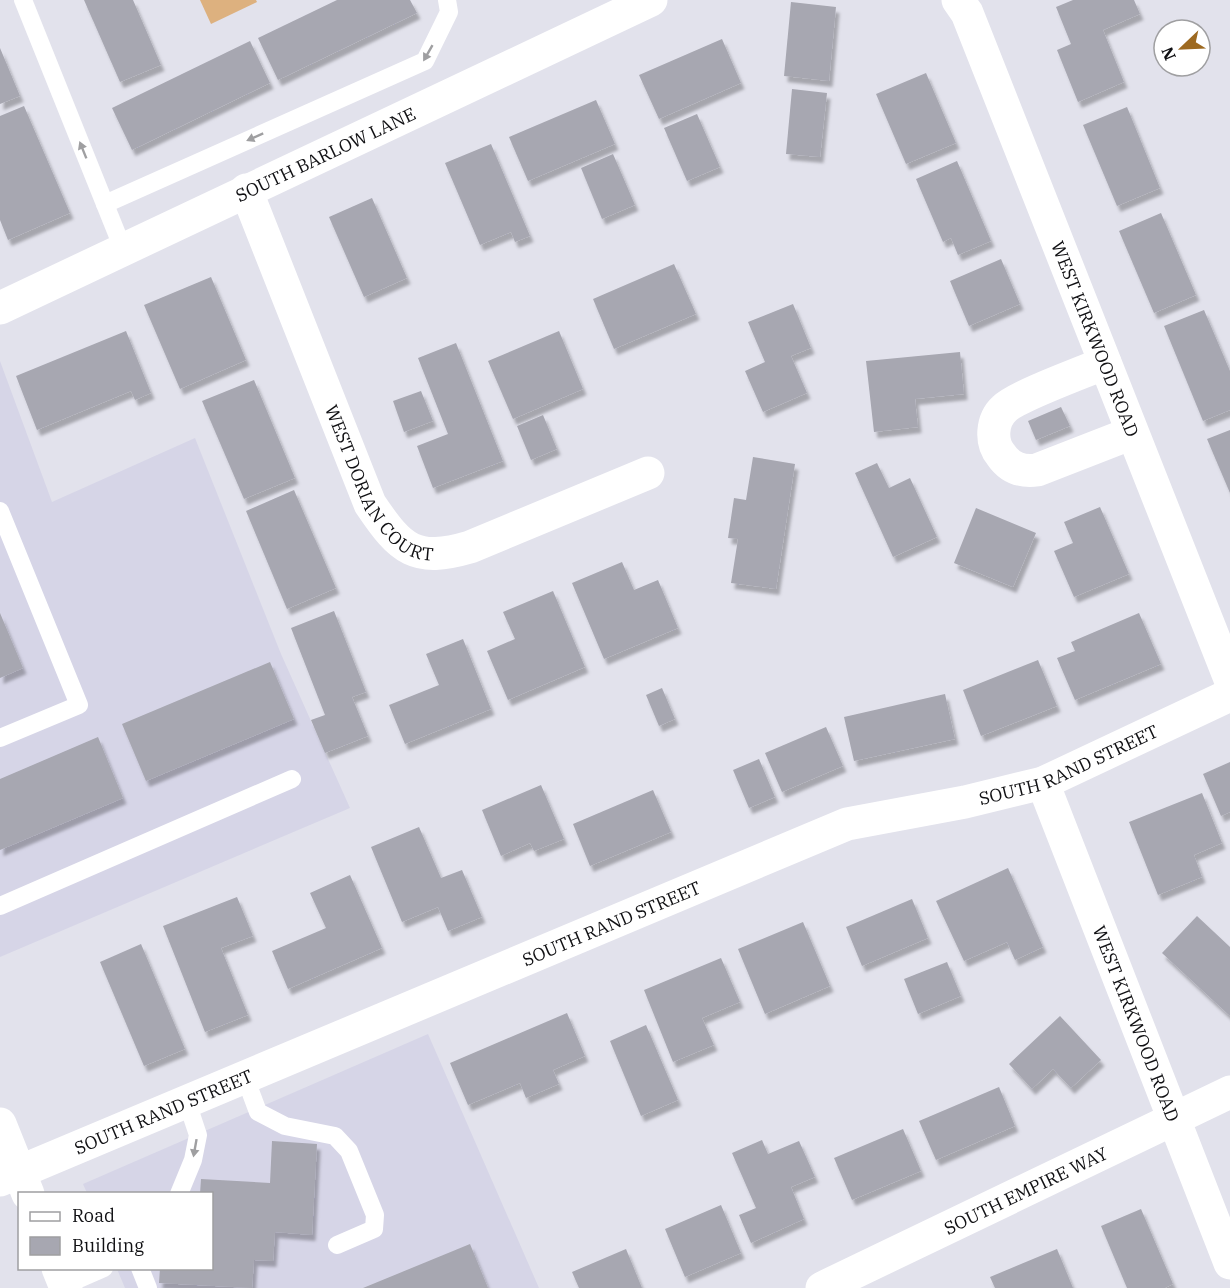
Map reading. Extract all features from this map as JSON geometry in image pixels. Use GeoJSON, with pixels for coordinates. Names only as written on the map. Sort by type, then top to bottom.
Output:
{"type":"FeatureCollection","features":[{"type":"Feature","properties":{"kind":"street","name":"SOUTH BARLOW LANE"},"geometry":{"type":"LineString","coordinates":[[0,308],[651,0]]}},
{"type":"Feature","properties":{"kind":"street","name":"WEST KIRKWOOD ROAD"},"geometry":{"type":"LineString","coordinates":[[958,0],[967,13],[1230,679]]}},
{"type":"Feature","properties":{"kind":"street","name":"WEST DORIAN COURT"},"geometry":{"type":"LineString","coordinates":[[246,190],[370,504],[387,529],[411,550],[441,555],[470,547],[648,473]]}},
{"type":"Feature","properties":{"kind":"street"},"geometry":{"type":"LineString","coordinates":[[1105,363],[1006,407],[995,426],[994,442],[1004,460],[1019,470],[1037,471],[1132,433]]}},
{"type":"Feature","properties":{"kind":"street","name":"SOUTH RAND STREET"},"geometry":{"type":"LineString","coordinates":[[16,1182],[245,1077],[847,824],[965,802],[1043,783],[1230,695]]}},
{"type":"Feature","properties":{"kind":"street","name":"WEST KIRKWOOD ROAD"},"geometry":{"type":"LineString","coordinates":[[1043,783],[1230,1263]]}},
{"type":"Feature","properties":{"kind":"street","name":"SOUTH EMPIRE WAY"},"geometry":{"type":"LineString","coordinates":[[822,1288],[1230,1092]]}},
{"type":"Feature","properties":{"kind":"street"},"geometry":{"type":"LineString","coordinates":[[0,1124],[16,1182]]}},
{"type":"Feature","properties":{"kind":"lane"},"geometry":{"type":"LineString","coordinates":[[23,0],[123,249]]}},
{"type":"Feature","properties":{"kind":"lane"},"geometry":{"type":"LineString","coordinates":[[105,204],[425,61],[449,12],[447,0]]}},
{"type":"Feature","properties":{"kind":"lane"},"geometry":{"type":"LineString","coordinates":[[0,511],[79,705],[0,738]]}},
{"type":"Feature","properties":{"kind":"lane"},"geometry":{"type":"LineString","coordinates":[[0,906],[292,779]]}},
{"type":"Feature","properties":{"kind":"lane"},"geometry":{"type":"LineString","coordinates":[[245,1077],[258,1112],[285,1126],[335,1136],[349,1151],[375,1215],[374,1229],[337,1245]]}},
{"type":"Feature","properties":{"kind":"lane"},"geometry":{"type":"LineString","coordinates":[[180,1192],[193,1160],[198,1135],[187,1102]]}},
{"type":"Feature","properties":{"kind":"lane"},"geometry":{"type":"LineString","coordinates":[[63,1280],[100,1270]]}},
{"type":"Feature","properties":{"kind":"lane"},"geometry":{"type":"LineString","coordinates":[[140,1270],[148,1288]]}},
{"type":"Feature","properties":{"kind":"shaded area"},"geometry":{"type":"Polygon","coordinates":[[[200,0],[256,0],[257,2],[211,24],[200,0]]]}},
{"type":"Feature","properties":{"kind":"shaded area"},"geometry":{"type":"Polygon","coordinates":[[[0,361],[52,502],[195,438],[281,654],[350,808],[0,957],[0,361]]]}},
{"type":"Feature","properties":{"kind":"shaded area"},"geometry":{"type":"Polygon","coordinates":[[[428,1034],[539,1288],[125,1288],[117,1270],[213,1270],[213,1192],[87,1192],[83,1184],[428,1034]]]}},
{"type":"Feature","properties":{"kind":"building"},"geometry":{"type":"Polygon","coordinates":[[[84,0],[133,0],[161,65],[120,82],[84,0]]]}},
{"type":"Feature","properties":{"kind":"building"},"geometry":{"type":"Polygon","coordinates":[[[337,0],[410,0],[417,13],[278,80],[258,38],[337,0]]]}},
{"type":"Feature","properties":{"kind":"building"},"geometry":{"type":"Polygon","coordinates":[[[1073,0],[1134,0],[1140,14],[1103,30],[1124,82],[1078,102],[1057,50],[1071,44],[1056,7],[1073,0]]]}},
{"type":"Feature","properties":{"kind":"building"},"geometry":{"type":"Polygon","coordinates":[[[791,2],[836,7],[829,81],[784,76],[791,2]]]}},
{"type":"Feature","properties":{"kind":"building"},"geometry":{"type":"Polygon","coordinates":[[[722,39],[741,83],[659,119],[639,75],[722,39]]]}},
{"type":"Feature","properties":{"kind":"building"},"geometry":{"type":"Polygon","coordinates":[[[250,41],[270,83],[132,150],[112,108],[250,41]]]}},
{"type":"Feature","properties":{"kind":"building"},"geometry":{"type":"Polygon","coordinates":[[[0,48],[20,96],[0,104],[0,48]]]}},
{"type":"Feature","properties":{"kind":"building"},"geometry":{"type":"Polygon","coordinates":[[[926,73],[956,143],[906,164],[876,94],[926,73]]]}},
{"type":"Feature","properties":{"kind":"building"},"geometry":{"type":"Polygon","coordinates":[[[792,89],[827,93],[820,157],[786,154],[792,89]]]}},
{"type":"Feature","properties":{"kind":"building"},"geometry":{"type":"Polygon","coordinates":[[[596,100],[615,144],[528,181],[509,137],[596,100]]]}},
{"type":"Feature","properties":{"kind":"building"},"geometry":{"type":"Polygon","coordinates":[[[24,106],[70,213],[8,240],[0,220],[0,116],[24,106]]]}},
{"type":"Feature","properties":{"kind":"building"},"geometry":{"type":"Polygon","coordinates":[[[1127,107],[1160,188],[1117,206],[1083,125],[1127,107]]]}},
{"type":"Feature","properties":{"kind":"building"},"geometry":{"type":"Polygon","coordinates":[[[697,114],[720,167],[687,181],[664,128],[697,114]]]}},
{"type":"Feature","properties":{"kind":"building"},"geometry":{"type":"Polygon","coordinates":[[[491,144],[530,236],[515,242],[511,232],[480,245],[445,163],[491,144]]]}},
{"type":"Feature","properties":{"kind":"building"},"geometry":{"type":"Polygon","coordinates":[[[613,154],[635,205],[602,219],[581,168],[613,154]]]}},
{"type":"Feature","properties":{"kind":"building"},"geometry":{"type":"Polygon","coordinates":[[[957,161],[991,241],[958,255],[951,238],[943,242],[916,179],[957,161]]]}},
{"type":"Feature","properties":{"kind":"building"},"geometry":{"type":"Polygon","coordinates":[[[372,198],[407,278],[364,297],[329,217],[372,198]]]}},
{"type":"Feature","properties":{"kind":"building"},"geometry":{"type":"Polygon","coordinates":[[[1161,213],[1196,295],[1154,313],[1119,231],[1161,213]]]}},
{"type":"Feature","properties":{"kind":"building"},"geometry":{"type":"Polygon","coordinates":[[[1001,259],[1020,304],[969,326],[950,281],[1001,259]]]}},
{"type":"Feature","properties":{"kind":"building"},"geometry":{"type":"Polygon","coordinates":[[[674,264],[696,314],[614,349],[593,299],[674,264]]]}},
{"type":"Feature","properties":{"kind":"building"},"geometry":{"type":"Polygon","coordinates":[[[211,277],[246,360],[180,389],[144,305],[211,277]]]}},
{"type":"Feature","properties":{"kind":"building"},"geometry":{"type":"Polygon","coordinates":[[[793,304],[811,348],[791,356],[807,393],[763,412],[745,371],[765,362],[748,322],[793,304]]]}},
{"type":"Feature","properties":{"kind":"building"},"geometry":{"type":"Polygon","coordinates":[[[1204,310],[1230,371],[1230,410],[1203,421],[1164,326],[1204,310]]]}},
{"type":"Feature","properties":{"kind":"building"},"geometry":{"type":"Polygon","coordinates":[[[126,331],[151,393],[135,400],[131,391],[37,430],[16,376],[126,331]]]}},
{"type":"Feature","properties":{"kind":"building"},"geometry":{"type":"Polygon","coordinates":[[[559,331],[583,389],[513,419],[488,361],[559,331]]]}},
{"type":"Feature","properties":{"kind":"building"},"geometry":{"type":"Polygon","coordinates":[[[456,343],[503,461],[433,488],[417,446],[448,434],[418,358],[456,343]]]}},
{"type":"Feature","properties":{"kind":"building"},"geometry":{"type":"Polygon","coordinates":[[[960,352],[964,394],[915,399],[918,427],[874,432],[866,361],[960,352]]]}},
{"type":"Feature","properties":{"kind":"building"},"geometry":{"type":"Polygon","coordinates":[[[254,380],[295,478],[244,499],[202,401],[254,380]]]}},
{"type":"Feature","properties":{"kind":"building"},"geometry":{"type":"Polygon","coordinates":[[[421,391],[433,421],[404,432],[393,401],[421,391]]]}},
{"type":"Feature","properties":{"kind":"building"},"geometry":{"type":"Polygon","coordinates":[[[1061,407],[1070,426],[1036,440],[1028,421],[1061,407]]]}},
{"type":"Feature","properties":{"kind":"building"},"geometry":{"type":"Polygon","coordinates":[[[543,415],[557,449],[531,460],[517,426],[543,415]]]}},
{"type":"Feature","properties":{"kind":"building"},"geometry":{"type":"Polygon","coordinates":[[[1230,430],[1230,493],[1207,439],[1230,430]]]}},
{"type":"Feature","properties":{"kind":"building"},"geometry":{"type":"Polygon","coordinates":[[[753,457],[795,464],[776,589],[731,583],[738,539],[728,538],[734,498],[746,500],[753,457]]]}},
{"type":"Feature","properties":{"kind":"building"},"geometry":{"type":"Polygon","coordinates":[[[877,463],[889,488],[910,478],[937,537],[893,557],[855,473],[877,463]]]}},
{"type":"Feature","properties":{"kind":"building"},"geometry":{"type":"Polygon","coordinates":[[[294,490],[336,588],[287,609],[246,511],[294,490]]]}},
{"type":"Feature","properties":{"kind":"building"},"geometry":{"type":"Polygon","coordinates":[[[1100,507],[1129,574],[1074,597],[1054,551],[1073,543],[1064,522],[1100,507]]]}},
{"type":"Feature","properties":{"kind":"building"},"geometry":{"type":"Polygon","coordinates":[[[976,508],[1036,533],[1013,587],[954,563],[976,508]]]}},
{"type":"Feature","properties":{"kind":"building"},"geometry":{"type":"Polygon","coordinates":[[[622,562],[634,590],[658,580],[678,628],[604,659],[572,583],[622,562]]]}},
{"type":"Feature","properties":{"kind":"building"},"geometry":{"type":"Polygon","coordinates":[[[553,591],[585,667],[508,700],[487,651],[515,639],[503,612],[553,591]]]}},
{"type":"Feature","properties":{"kind":"building"},"geometry":{"type":"Polygon","coordinates":[[[334,611],[366,692],[352,697],[368,736],[325,753],[311,720],[325,715],[291,628],[334,611]]]}},
{"type":"Feature","properties":{"kind":"building"},"geometry":{"type":"Polygon","coordinates":[[[0,613],[23,668],[0,678],[0,613]]]}},
{"type":"Feature","properties":{"kind":"building"},"geometry":{"type":"Polygon","coordinates":[[[1139,613],[1161,664],[1075,700],[1057,658],[1075,651],[1071,642],[1139,613]]]}},
{"type":"Feature","properties":{"kind":"building"},"geometry":{"type":"Polygon","coordinates":[[[463,639],[491,709],[405,744],[389,705],[439,685],[426,654],[463,639]]]}},
{"type":"Feature","properties":{"kind":"building"},"geometry":{"type":"Polygon","coordinates":[[[1038,660],[1057,706],[981,736],[963,690],[1038,660]]]}},
{"type":"Feature","properties":{"kind":"building"},"geometry":{"type":"Polygon","coordinates":[[[270,662],[294,719],[146,781],[122,724],[270,662]]]}},
{"type":"Feature","properties":{"kind":"building"},"geometry":{"type":"Polygon","coordinates":[[[662,688],[675,719],[659,726],[646,695],[662,688]]]}},
{"type":"Feature","properties":{"kind":"building"},"geometry":{"type":"Polygon","coordinates":[[[945,694],[955,739],[854,761],[844,717],[945,694]]]}},
{"type":"Feature","properties":{"kind":"building"},"geometry":{"type":"Polygon","coordinates":[[[826,727],[843,766],[782,792],[765,753],[826,727]]]}},
{"type":"Feature","properties":{"kind":"building"},"geometry":{"type":"Polygon","coordinates":[[[98,737],[123,798],[0,850],[0,779],[98,737]]]}},
{"type":"Feature","properties":{"kind":"building"},"geometry":{"type":"Polygon","coordinates":[[[759,759],[775,797],[749,808],[733,770],[759,759]]]}},
{"type":"Feature","properties":{"kind":"building"},"geometry":{"type":"Polygon","coordinates":[[[1230,762],[1230,812],[1221,816],[1203,774],[1230,762]]]}},
{"type":"Feature","properties":{"kind":"building"},"geometry":{"type":"Polygon","coordinates":[[[541,785],[564,839],[534,851],[530,843],[501,856],[482,810],[541,785]]]}},
{"type":"Feature","properties":{"kind":"building"},"geometry":{"type":"Polygon","coordinates":[[[653,790],[671,832],[590,866],[573,824],[653,790]]]}},
{"type":"Feature","properties":{"kind":"building"},"geometry":{"type":"Polygon","coordinates":[[[1202,793],[1222,843],[1194,855],[1202,877],[1158,895],[1129,822],[1202,793]]]}},
{"type":"Feature","properties":{"kind":"building"},"geometry":{"type":"Polygon","coordinates":[[[419,827],[441,878],[462,870],[482,917],[448,931],[438,907],[402,922],[371,847],[419,827]]]}},
{"type":"Feature","properties":{"kind":"building"},"geometry":{"type":"Polygon","coordinates":[[[1008,868],[1043,947],[1015,960],[1007,942],[964,961],[936,901],[1008,868]]]}},
{"type":"Feature","properties":{"kind":"building"},"geometry":{"type":"Polygon","coordinates":[[[350,875],[382,948],[288,989],[272,951],[326,928],[310,893],[350,875]]]}},
{"type":"Feature","properties":{"kind":"building"},"geometry":{"type":"Polygon","coordinates":[[[237,897],[253,936],[221,948],[248,1015],[205,1032],[163,926],[237,897]]]}},
{"type":"Feature","properties":{"kind":"building"},"geometry":{"type":"Polygon","coordinates":[[[912,899],[928,938],[862,966],[846,927],[912,899]]]}},
{"type":"Feature","properties":{"kind":"building"},"geometry":{"type":"Polygon","coordinates":[[[1197,916],[1230,947],[1230,1016],[1162,953],[1197,916]]]}},
{"type":"Feature","properties":{"kind":"building"},"geometry":{"type":"Polygon","coordinates":[[[803,922],[830,986],[765,1014],[738,949],[803,922]]]}},
{"type":"Feature","properties":{"kind":"building"},"geometry":{"type":"Polygon","coordinates":[[[141,944],[185,1049],[144,1066],[100,962],[141,944]]]}},
{"type":"Feature","properties":{"kind":"building"},"geometry":{"type":"Polygon","coordinates":[[[721,958],[740,1002],[702,1018],[714,1045],[673,1062],[644,990],[721,958]]]}},
{"type":"Feature","properties":{"kind":"building"},"geometry":{"type":"Polygon","coordinates":[[[947,962],[961,996],[918,1014],[904,979],[947,962]]]}},
{"type":"Feature","properties":{"kind":"building"},"geometry":{"type":"Polygon","coordinates":[[[567,1013],[585,1056],[553,1070],[559,1084],[526,1098],[520,1083],[468,1105],[450,1063],[567,1013]]]}},
{"type":"Feature","properties":{"kind":"building"},"geometry":{"type":"Polygon","coordinates":[[[1060,1016],[1101,1060],[1071,1088],[1053,1069],[1032,1089],[1009,1064],[1060,1016]]]}},
{"type":"Feature","properties":{"kind":"building"},"geometry":{"type":"Polygon","coordinates":[[[646,1025],[678,1100],[641,1116],[610,1041],[646,1025]]]}},
{"type":"Feature","properties":{"kind":"building"},"geometry":{"type":"Polygon","coordinates":[[[999,1087],[1015,1126],[936,1160],[919,1121],[999,1087]]]}},
{"type":"Feature","properties":{"kind":"building"},"geometry":{"type":"Polygon","coordinates":[[[903,1129],[921,1171],[852,1200],[834,1158],[903,1129]]]}},
{"type":"Feature","properties":{"kind":"building"},"geometry":{"type":"Polygon","coordinates":[[[762,1140],[768,1154],[799,1141],[815,1177],[791,1187],[804,1219],[751,1243],[739,1215],[756,1208],[732,1153],[762,1140]]]}},
{"type":"Feature","properties":{"kind":"building"},"geometry":{"type":"Polygon","coordinates":[[[272,1141],[317,1144],[312,1235],[275,1232],[273,1261],[254,1260],[252,1288],[159,1283],[160,1270],[213,1270],[213,1192],[200,1192],[201,1179],[270,1183],[272,1141]]]}},
{"type":"Feature","properties":{"kind":"building"},"geometry":{"type":"Polygon","coordinates":[[[721,1205],[741,1253],[685,1277],[665,1229],[721,1205]]]}},
{"type":"Feature","properties":{"kind":"building"},"geometry":{"type":"Polygon","coordinates":[[[1141,1209],[1173,1284],[1165,1288],[1127,1288],[1101,1226],[1141,1209]]]}},
{"type":"Feature","properties":{"kind":"building"},"geometry":{"type":"Polygon","coordinates":[[[470,1244],[488,1288],[363,1288],[470,1244]]]}},
{"type":"Feature","properties":{"kind":"building"},"geometry":{"type":"Polygon","coordinates":[[[626,1249],[642,1288],[579,1288],[572,1272],[626,1249]]]}},
{"type":"Feature","properties":{"kind":"building"},"geometry":{"type":"Polygon","coordinates":[[[1057,1249],[1073,1288],[995,1288],[990,1277],[1057,1249]]]}}]}
